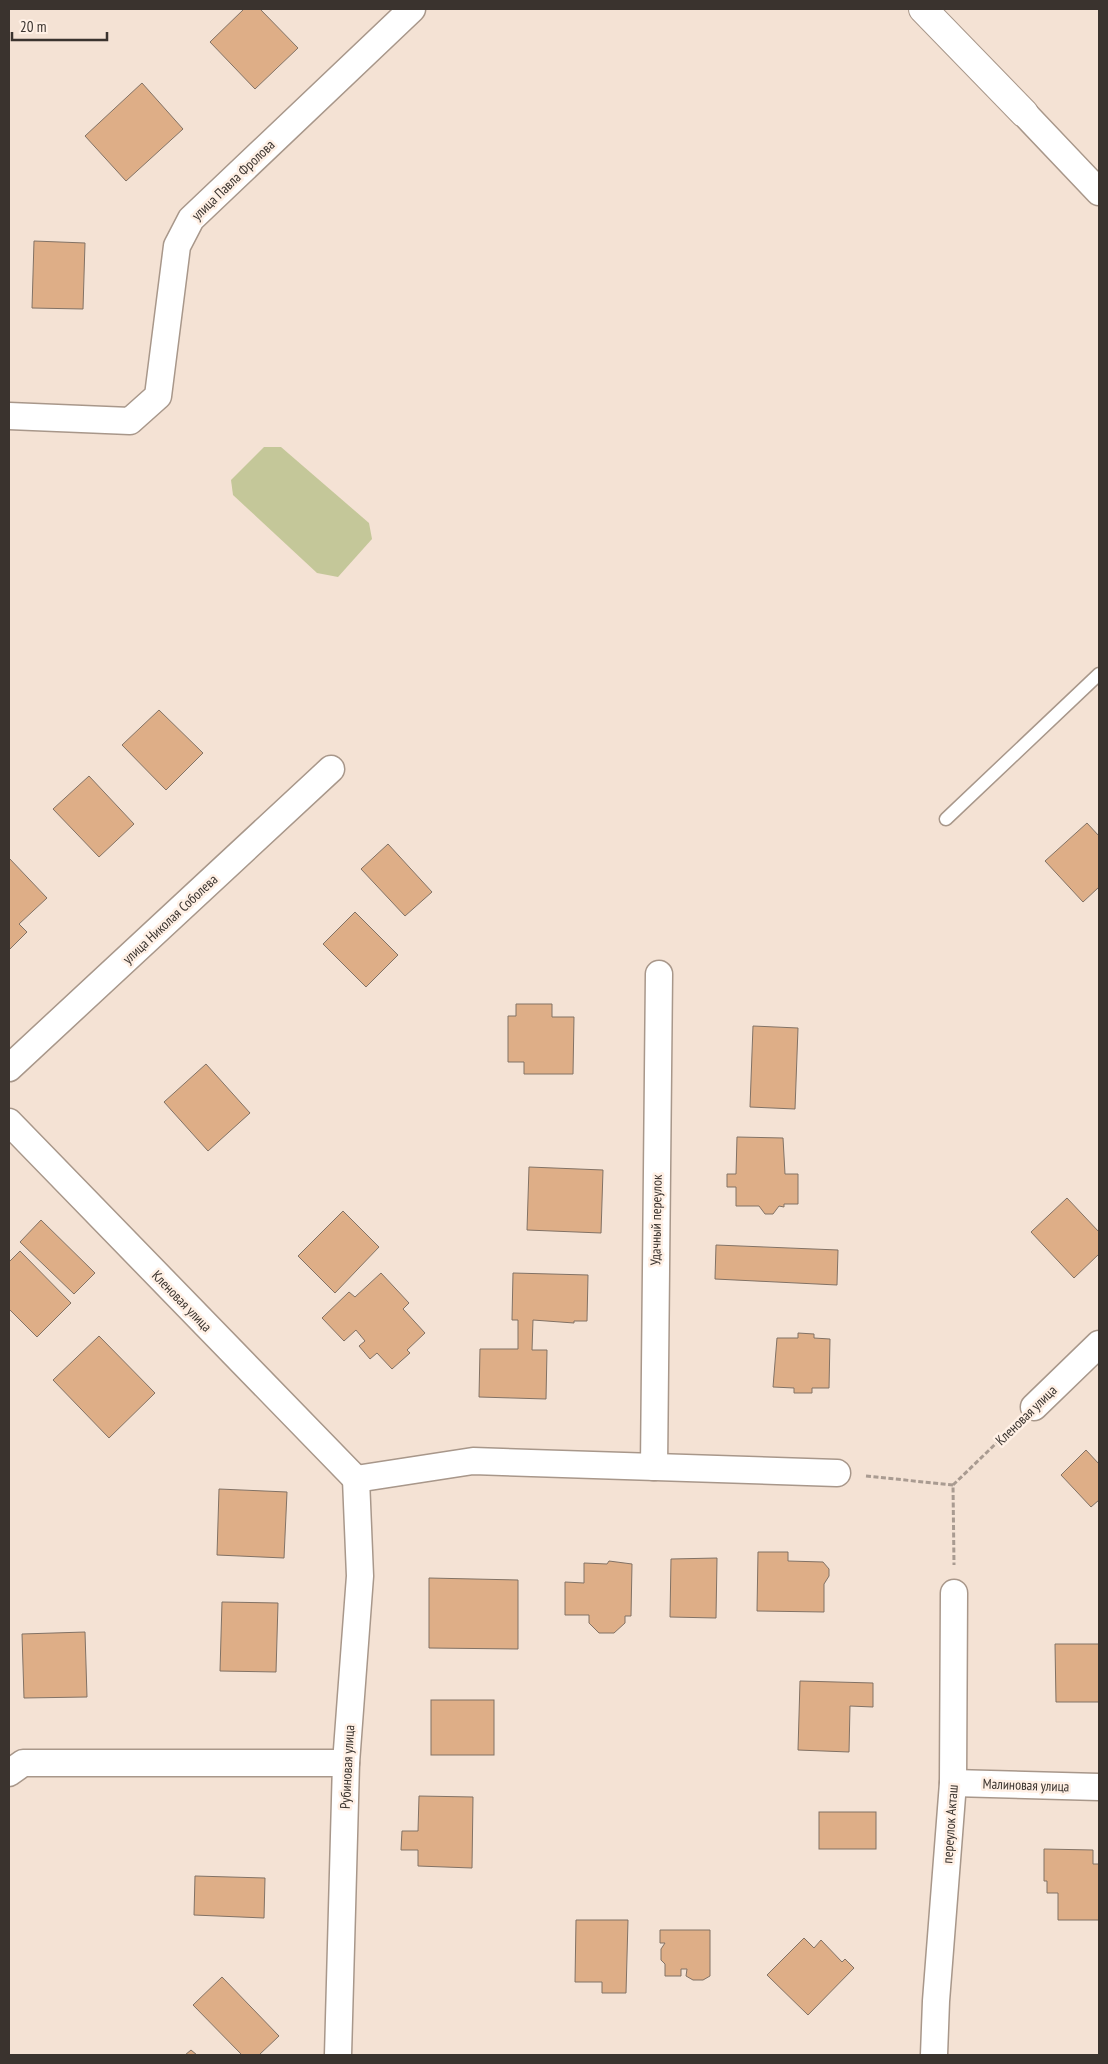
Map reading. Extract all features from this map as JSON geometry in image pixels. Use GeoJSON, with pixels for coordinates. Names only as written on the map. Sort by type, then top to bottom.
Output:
{"type":"FeatureCollection","features":[{"type":"Feature","properties":{"kind":"street","name":"улица Павла Фролова"},"geometry":{"type":"LineString","coordinates":[[9,416],[130,421],[158,396],[177,246],[190,219],[412,9]]}},
{"type":"Feature","properties":{"kind":"street"},"geometry":{"type":"LineString","coordinates":[[923,9],[1099,192]]}},
{"type":"Feature","properties":{"kind":"street","name":"улица Николая Соболева"},"geometry":{"type":"LineString","coordinates":[[9,1068],[331,769]]}},
{"type":"Feature","properties":{"kind":"street","name":"Удачный переулок"},"geometry":{"type":"LineString","coordinates":[[654,1467],[658,974]]}},
{"type":"Feature","properties":{"kind":"street","name":"Кленовая улица"},"geometry":{"type":"LineString","coordinates":[[9,1122],[356,1480]]}},
{"type":"Feature","properties":{"kind":"street","name":"Кленовая улица"},"geometry":{"type":"LineString","coordinates":[[1034,1407],[1099,1344]]}},
{"type":"Feature","properties":{"kind":"street"},"geometry":{"type":"LineString","coordinates":[[356,1480],[474,1461],[837,1472]]}},
{"type":"Feature","properties":{"kind":"street","name":"Рубиновая улица"},"geometry":{"type":"LineString","coordinates":[[338,2055],[346,1763],[360,1576],[356,1480]]}},
{"type":"Feature","properties":{"kind":"street","name":"переулок Акташ"},"geometry":{"type":"LineString","coordinates":[[934,2055],[936,2001],[953,1783],[954,1593]]}},
{"type":"Feature","properties":{"kind":"street"},"geometry":{"type":"LineString","coordinates":[[9,1773],[22,1763],[346,1763]]}},
{"type":"Feature","properties":{"kind":"street","name":"Малиновая улица"},"geometry":{"type":"LineString","coordinates":[[953,1783],[1099,1787]]}},
{"type":"Feature","properties":{"kind":"lane"},"geometry":{"type":"LineString","coordinates":[[946,819],[1099,674]]}},
{"type":"Feature","properties":{"kind":"path","name":"Кленовая улица"},"geometry":{"type":"LineString","coordinates":[[952,1485],[1034,1407]]}},
{"type":"Feature","properties":{"kind":"path"},"geometry":{"type":"LineString","coordinates":[[837,1472],[952,1485],[954,1593]]}},
{"type":"Feature","properties":{"kind":"green space"},"geometry":{"type":"Polygon","coordinates":[[[264,447],[281,447],[369,523],[372,539],[338,577],[317,573],[233,495],[231,480],[264,447]]]}},
{"type":"Feature","properties":{"kind":"building"},"geometry":{"type":"Polygon","coordinates":[[[244,9],[260,9],[298,48],[255,89],[210,42],[244,9]]]}},
{"type":"Feature","properties":{"kind":"building"},"geometry":{"type":"Polygon","coordinates":[[[142,83],[183,129],[126,181],[85,136],[142,83]]]}},
{"type":"Feature","properties":{"kind":"building"},"geometry":{"type":"Polygon","coordinates":[[[34,241],[85,243],[83,309],[32,308],[34,241]]]}},
{"type":"Feature","properties":{"kind":"building"},"geometry":{"type":"Polygon","coordinates":[[[159,710],[203,753],[166,790],[122,745],[159,710]]]}},
{"type":"Feature","properties":{"kind":"building"},"geometry":{"type":"Polygon","coordinates":[[[89,776],[134,824],[99,857],[53,809],[89,776]]]}},
{"type":"Feature","properties":{"kind":"building"},"geometry":{"type":"Polygon","coordinates":[[[1087,823],[1099,836],[1099,887],[1083,902],[1045,861],[1087,823]]]}},
{"type":"Feature","properties":{"kind":"building"},"geometry":{"type":"Polygon","coordinates":[[[388,844],[432,892],[405,916],[361,869],[388,844]]]}},
{"type":"Feature","properties":{"kind":"building"},"geometry":{"type":"Polygon","coordinates":[[[9,858],[47,898],[19,924],[27,932],[9,950],[9,858]]]}},
{"type":"Feature","properties":{"kind":"building"},"geometry":{"type":"Polygon","coordinates":[[[355,912],[398,955],[366,987],[323,944],[355,912]]]}},
{"type":"Feature","properties":{"kind":"building"},"geometry":{"type":"Polygon","coordinates":[[[516,1004],[552,1004],[552,1017],[574,1017],[573,1074],[524,1074],[524,1062],[508,1062],[508,1016],[516,1016],[516,1004]]]}},
{"type":"Feature","properties":{"kind":"building"},"geometry":{"type":"Polygon","coordinates":[[[753,1026],[798,1028],[795,1109],[750,1107],[753,1026]]]}},
{"type":"Feature","properties":{"kind":"building"},"geometry":{"type":"Polygon","coordinates":[[[206,1064],[250,1113],[208,1151],[164,1102],[206,1064]]]}},
{"type":"Feature","properties":{"kind":"building"},"geometry":{"type":"Polygon","coordinates":[[[737,1137],[783,1138],[785,1174],[798,1174],[798,1204],[784,1204],[784,1207],[779,1206],[773,1214],[765,1214],[759,1206],[736,1206],[736,1187],[727,1187],[727,1174],[736,1174],[737,1137]]]}},
{"type":"Feature","properties":{"kind":"building"},"geometry":{"type":"Polygon","coordinates":[[[529,1167],[603,1170],[601,1233],[527,1230],[529,1167]]]}},
{"type":"Feature","properties":{"kind":"building"},"geometry":{"type":"Polygon","coordinates":[[[1067,1198],[1099,1232],[1099,1254],[1074,1278],[1031,1232],[1067,1198]]]}},
{"type":"Feature","properties":{"kind":"building"},"geometry":{"type":"Polygon","coordinates":[[[343,1211],[379,1247],[335,1293],[298,1256],[343,1211]]]}},
{"type":"Feature","properties":{"kind":"building"},"geometry":{"type":"Polygon","coordinates":[[[41,1220],[95,1273],[74,1294],[20,1242],[41,1220]]]}},
{"type":"Feature","properties":{"kind":"building"},"geometry":{"type":"Polygon","coordinates":[[[716,1245],[838,1250],[837,1285],[715,1279],[716,1245]]]}},
{"type":"Feature","properties":{"kind":"building"},"geometry":{"type":"Polygon","coordinates":[[[20,1251],[71,1303],[37,1337],[9,1309],[9,1262],[20,1251]]]}},
{"type":"Feature","properties":{"kind":"building"},"geometry":{"type":"Polygon","coordinates":[[[381,1273],[409,1303],[403,1309],[425,1333],[407,1350],[410,1353],[392,1369],[377,1353],[370,1359],[359,1346],[365,1341],[356,1330],[344,1341],[322,1318],[349,1292],[355,1297],[381,1273]]]}},
{"type":"Feature","properties":{"kind":"building"},"geometry":{"type":"Polygon","coordinates":[[[513,1273],[588,1275],[587,1321],[574,1321],[574,1323],[533,1320],[532,1350],[547,1350],[546,1399],[479,1397],[480,1349],[518,1349],[518,1320],[512,1320],[513,1273]]]}},
{"type":"Feature","properties":{"kind":"building"},"geometry":{"type":"Polygon","coordinates":[[[798,1333],[814,1334],[814,1338],[830,1339],[829,1388],[812,1388],[812,1393],[794,1393],[794,1388],[773,1387],[777,1338],[798,1338],[798,1333]]]}},
{"type":"Feature","properties":{"kind":"building"},"geometry":{"type":"Polygon","coordinates":[[[99,1336],[155,1393],[109,1438],[53,1380],[99,1336]]]}},
{"type":"Feature","properties":{"kind":"building"},"geometry":{"type":"Polygon","coordinates":[[[1086,1450],[1099,1464],[1099,1500],[1091,1507],[1061,1475],[1086,1450]]]}},
{"type":"Feature","properties":{"kind":"building"},"geometry":{"type":"Polygon","coordinates":[[[219,1489],[287,1492],[284,1558],[217,1555],[219,1489]]]}},
{"type":"Feature","properties":{"kind":"building"},"geometry":{"type":"Polygon","coordinates":[[[758,1552],[788,1552],[788,1561],[823,1562],[829,1569],[829,1576],[824,1584],[824,1612],[757,1611],[758,1552]]]}},
{"type":"Feature","properties":{"kind":"building"},"geometry":{"type":"Polygon","coordinates":[[[717,1558],[716,1618],[670,1617],[671,1559],[717,1558]]]}},
{"type":"Feature","properties":{"kind":"building"},"geometry":{"type":"Polygon","coordinates":[[[609,1561],[632,1564],[631,1616],[625,1616],[625,1623],[614,1633],[599,1633],[589,1623],[589,1615],[565,1615],[565,1582],[584,1583],[584,1563],[607,1564],[609,1561]]]}},
{"type":"Feature","properties":{"kind":"building"},"geometry":{"type":"Polygon","coordinates":[[[429,1578],[518,1580],[518,1649],[429,1648],[429,1578]]]}},
{"type":"Feature","properties":{"kind":"building"},"geometry":{"type":"Polygon","coordinates":[[[222,1602],[278,1603],[276,1672],[220,1671],[222,1602]]]}},
{"type":"Feature","properties":{"kind":"building"},"geometry":{"type":"Polygon","coordinates":[[[85,1632],[87,1697],[24,1698],[22,1634],[85,1632]]]}},
{"type":"Feature","properties":{"kind":"building"},"geometry":{"type":"Polygon","coordinates":[[[1055,1644],[1099,1644],[1099,1702],[1056,1702],[1055,1644]]]}},
{"type":"Feature","properties":{"kind":"building"},"geometry":{"type":"Polygon","coordinates":[[[800,1681],[873,1683],[873,1707],[850,1706],[849,1752],[798,1750],[800,1681]]]}},
{"type":"Feature","properties":{"kind":"building"},"geometry":{"type":"Polygon","coordinates":[[[431,1700],[494,1700],[494,1755],[431,1755],[431,1700]]]}},
{"type":"Feature","properties":{"kind":"building"},"geometry":{"type":"Polygon","coordinates":[[[419,1796],[473,1797],[472,1868],[418,1866],[418,1850],[401,1850],[402,1831],[418,1831],[419,1796]]]}},
{"type":"Feature","properties":{"kind":"building"},"geometry":{"type":"Polygon","coordinates":[[[819,1812],[876,1812],[876,1849],[819,1849],[819,1812]]]}},
{"type":"Feature","properties":{"kind":"building"},"geometry":{"type":"Polygon","coordinates":[[[1044,1849],[1093,1850],[1093,1864],[1099,1864],[1099,1920],[1058,1920],[1058,1893],[1047,1893],[1047,1881],[1044,1881],[1044,1849]]]}},
{"type":"Feature","properties":{"kind":"building"},"geometry":{"type":"Polygon","coordinates":[[[195,1876],[265,1878],[264,1918],[194,1915],[195,1876]]]}},
{"type":"Feature","properties":{"kind":"building"},"geometry":{"type":"Polygon","coordinates":[[[576,1920],[628,1920],[626,1993],[602,1993],[602,1982],[575,1982],[576,1920]]]}},
{"type":"Feature","properties":{"kind":"building"},"geometry":{"type":"Polygon","coordinates":[[[660,1930],[710,1930],[710,1976],[703,1980],[693,1980],[686,1976],[687,1969],[681,1969],[681,1976],[665,1976],[665,1964],[661,1960],[661,1949],[665,1943],[660,1943],[660,1930]]]}},
{"type":"Feature","properties":{"kind":"building"},"geometry":{"type":"Polygon","coordinates":[[[804,1938],[814,1948],[821,1940],[842,1962],[845,1959],[854,1968],[808,2015],[767,1975],[804,1938]]]}},
{"type":"Feature","properties":{"kind":"building"},"geometry":{"type":"Polygon","coordinates":[[[222,1977],[279,2036],[259,2055],[242,2055],[193,2005],[222,1977]]]}},
{"type":"Feature","properties":{"kind":"building"},"geometry":{"type":"Polygon","coordinates":[[[191,2050],[197,2055],[185,2055],[191,2050]]]}}]}
